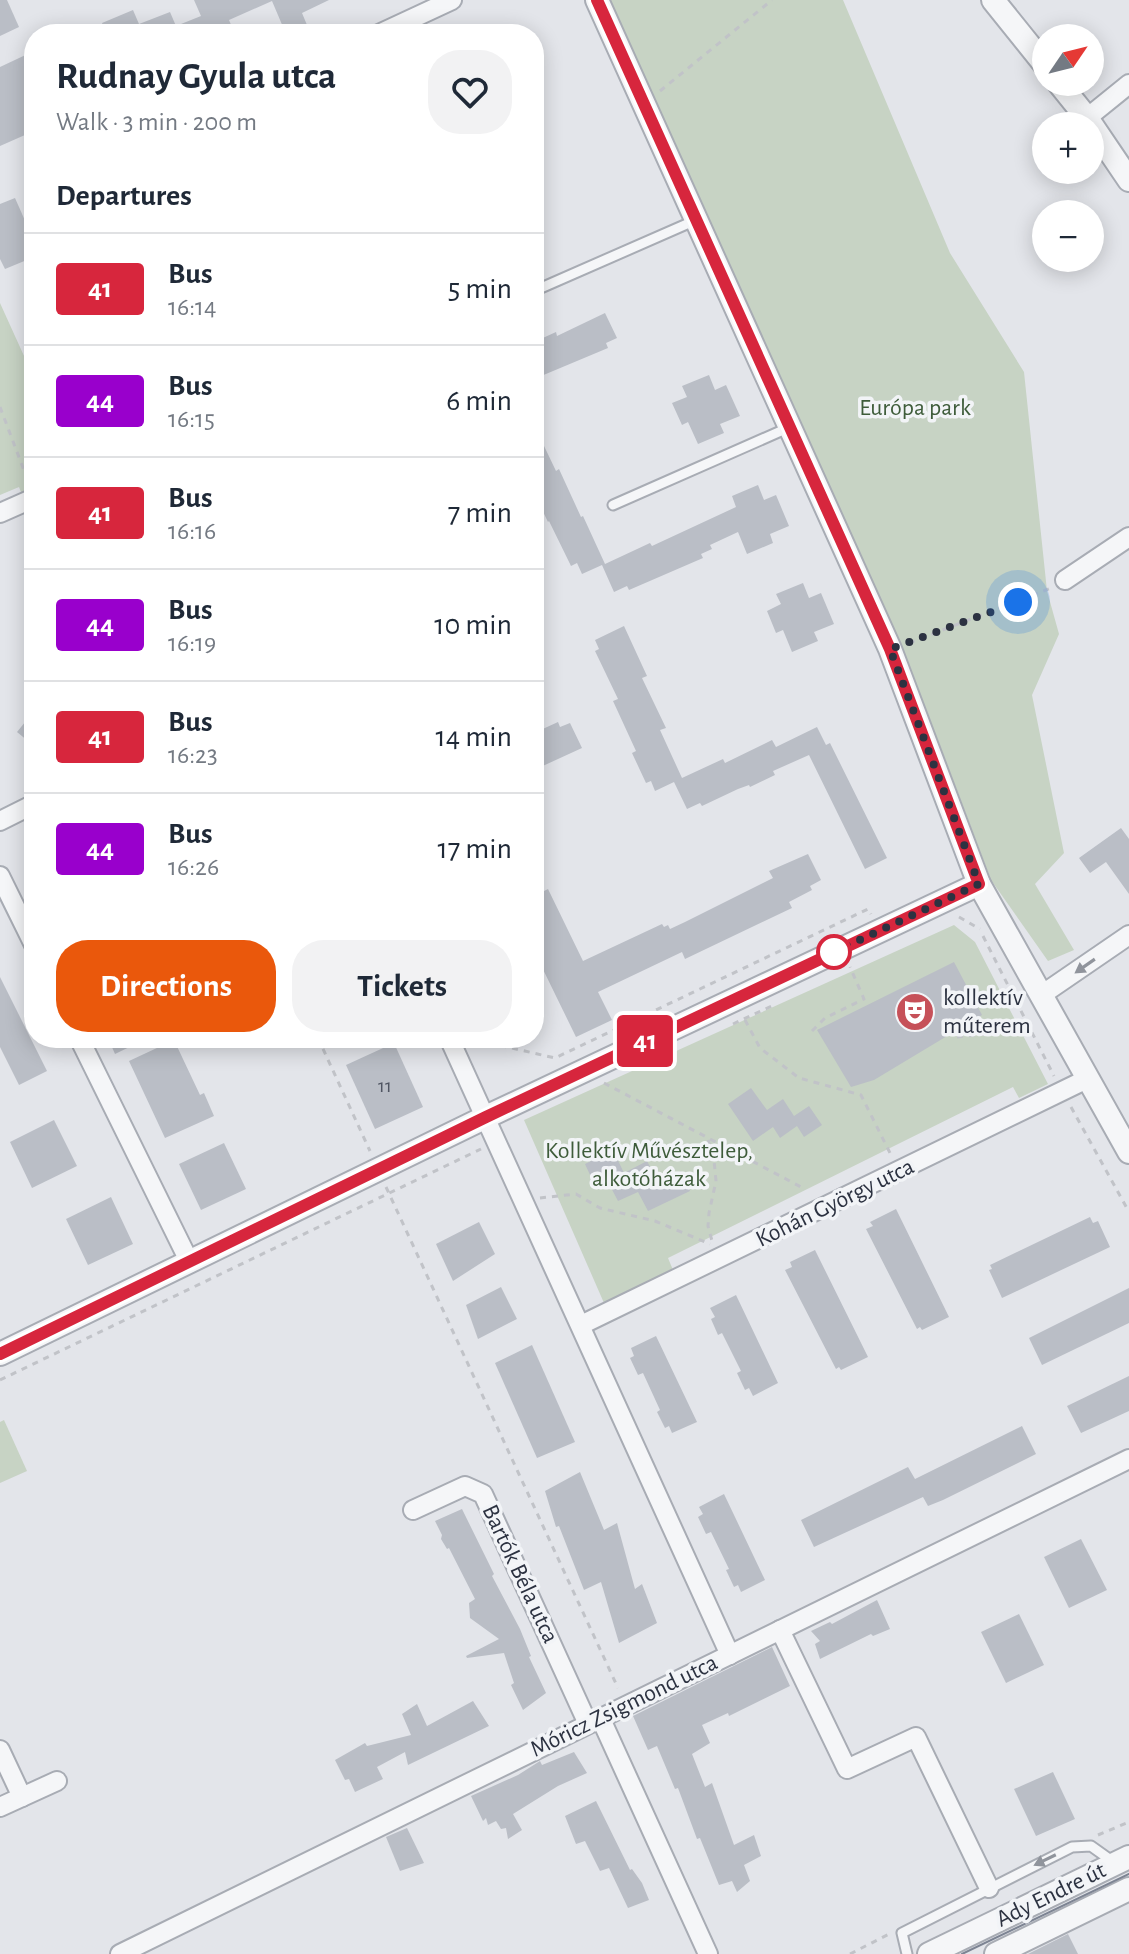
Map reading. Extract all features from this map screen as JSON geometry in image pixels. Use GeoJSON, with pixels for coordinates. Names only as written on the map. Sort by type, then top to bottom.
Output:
{"type":"FeatureCollection","features":[{"type":"Feature","properties":{"kind":"street"},"geometry":{"type":"LineString","coordinates":[[400,24],[452,0]]}},
{"type":"Feature","properties":{"kind":"street"},"geometry":{"type":"LineString","coordinates":[[597,0],[890,649],[979,884],[1129,1152]]}},
{"type":"Feature","properties":{"kind":"street"},"geometry":{"type":"LineString","coordinates":[[993,0],[1032,49]]}},
{"type":"Feature","properties":{"kind":"street"},"geometry":{"type":"LineString","coordinates":[[1094,112],[1129,84]]}},
{"type":"Feature","properties":{"kind":"street"},"geometry":{"type":"LineString","coordinates":[[1069,96],[1082,112]]}},
{"type":"Feature","properties":{"kind":"street"},"geometry":{"type":"LineString","coordinates":[[1104,143],[1129,180]]}},
{"type":"Feature","properties":{"kind":"street"},"geometry":{"type":"LineString","coordinates":[[0,513],[24,494]]}},
{"type":"Feature","properties":{"kind":"street"},"geometry":{"type":"LineString","coordinates":[[1065,580],[1129,537]]}},
{"type":"Feature","properties":{"kind":"street"},"geometry":{"type":"LineString","coordinates":[[0,821],[24,809]]}},
{"type":"Feature","properties":{"kind":"street"},"geometry":{"type":"LineString","coordinates":[[0,876],[24,925]]}},
{"type":"Feature","properties":{"kind":"street"},"geometry":{"type":"LineString","coordinates":[[0,1354],[486,1117],[979,884]]}},
{"type":"Feature","properties":{"kind":"street"},"geometry":{"type":"LineString","coordinates":[[1040,996],[1129,935]]}},
{"type":"Feature","properties":{"kind":"street"},"geometry":{"type":"LineString","coordinates":[[84,1048],[190,1263]]}},
{"type":"Feature","properties":{"kind":"street"},"geometry":{"type":"LineString","coordinates":[[454,1048],[730,1655]]}},
{"type":"Feature","properties":{"kind":"street","name":"Kohán György utca"},"geometry":{"type":"LineString","coordinates":[[581,1325],[1087,1079]]}},
{"type":"Feature","properties":{"kind":"street","name":"Móricz Zsigmond utca"},"geometry":{"type":"LineString","coordinates":[[120,1954],[1129,1459]]}},
{"type":"Feature","properties":{"kind":"street","name":"Bartók Béla utca"},"geometry":{"type":"LineString","coordinates":[[413,1510],[465,1486],[483,1494],[708,1954]]}},
{"type":"Feature","properties":{"kind":"street"},"geometry":{"type":"LineString","coordinates":[[780,1630],[847,1769],[916,1737],[989,1888]]}},
{"type":"Feature","properties":{"kind":"street"},"geometry":{"type":"LineString","coordinates":[[0,1750],[22,1797]]}},
{"type":"Feature","properties":{"kind":"street"},"geometry":{"type":"LineString","coordinates":[[0,1807],[57,1781]]}},
{"type":"Feature","properties":{"kind":"street","name":"Ady Endre út"},"geometry":{"type":"LineString","coordinates":[[929,1954],[1122,1860]]}},
{"type":"Feature","properties":{"kind":"street","name":"Ady Endre út"},"geometry":{"type":"LineString","coordinates":[[996,1954],[1129,1889]]}},
{"type":"Feature","properties":{"kind":"lane"},"geometry":{"type":"LineString","coordinates":[[544,287],[696,220]]}},
{"type":"Feature","properties":{"kind":"lane"},"geometry":{"type":"LineString","coordinates":[[613,505],[790,427]]}},
{"type":"Feature","properties":{"kind":"lane"},"geometry":{"type":"LineString","coordinates":[[907,1954],[902,1933],[1072,1847],[1091,1846],[1122,1860]]}},
{"type":"Feature","properties":{"kind":"path"},"geometry":{"type":"LineString","coordinates":[[644,104],[772,0]]}},
{"type":"Feature","properties":{"kind":"path"},"geometry":{"type":"LineString","coordinates":[[0,407],[24,470]]}},
{"type":"Feature","properties":{"kind":"path"},"geometry":{"type":"LineString","coordinates":[[890,649],[1047,591],[1065,580]]}},
{"type":"Feature","properties":{"kind":"path"},"geometry":{"type":"LineString","coordinates":[[512,1048],[555,1058],[868,909],[880,930]]}},
{"type":"Feature","properties":{"kind":"path"},"geometry":{"type":"LineString","coordinates":[[957,915],[980,929],[1062,1091],[1129,1212]]}},
{"type":"Feature","properties":{"kind":"path"},"geometry":{"type":"LineString","coordinates":[[812,1031],[825,1018],[864,999],[840,949]]}},
{"type":"Feature","properties":{"kind":"path"},"geometry":{"type":"LineString","coordinates":[[732,1000],[760,1048],[799,1078],[861,1095],[900,1172]]}},
{"type":"Feature","properties":{"kind":"path"},"geometry":{"type":"LineString","coordinates":[[730,1025],[784,1000]]}},
{"type":"Feature","properties":{"kind":"path"},"geometry":{"type":"LineString","coordinates":[[957,1037],[1031,1029]]}},
{"type":"Feature","properties":{"kind":"path"},"geometry":{"type":"LineString","coordinates":[[323,1048],[626,1705]]}},
{"type":"Feature","properties":{"kind":"path"},"geometry":{"type":"LineString","coordinates":[[615,1075],[600,1081],[803,1188]]}},
{"type":"Feature","properties":{"kind":"path"},"geometry":{"type":"LineString","coordinates":[[524,1201],[576,1194],[600,1208],[655,1221],[713,1245],[708,1226],[716,1181],[708,1138]]}},
{"type":"Feature","properties":{"kind":"path"},"geometry":{"type":"LineString","coordinates":[[0,1380],[497,1141]]}},
{"type":"Feature","properties":{"kind":"green space","name":"Európa park"},"geometry":{"type":"Polygon","coordinates":[[[608,0],[843,0],[950,253],[1024,372],[1047,591],[1059,634],[1032,695],[1064,853],[1035,884],[1074,950],[1048,961],[991,880],[902,646],[608,0]]]}},
{"type":"Feature","properties":{"kind":"green space"},"geometry":{"type":"Polygon","coordinates":[[[0,303],[24,356],[24,500],[19,487],[0,495],[0,303]]]}},
{"type":"Feature","properties":{"kind":"green space","name":"Kollektív Művésztelep, alkotóházak"},"geometry":{"type":"Polygon","coordinates":[[[954,925],[975,942],[1048,1084],[1019,1098],[1013,1087],[668,1258],[673,1270],[604,1303],[524,1120],[954,925]]]}},
{"type":"Feature","properties":{"kind":"green space"},"geometry":{"type":"Polygon","coordinates":[[[4,1420],[27,1471],[0,1483],[0,1422],[4,1420]]]}},
{"type":"Feature","properties":{"kind":"building"},"geometry":{"type":"Polygon","coordinates":[[[0,0],[7,0],[19,27],[0,36],[0,0]]]}},
{"type":"Feature","properties":{"kind":"building"},"geometry":{"type":"Polygon","coordinates":[[[194,0],[329,0],[302,13],[307,24],[282,24],[272,1],[229,20],[231,24],[181,24],[201,16],[194,0]]]}},
{"type":"Feature","properties":{"kind":"building"},"geometry":{"type":"Polygon","coordinates":[[[133,10],[139,24],[102,24],[102,23],[133,10]]]}},
{"type":"Feature","properties":{"kind":"building"},"geometry":{"type":"Polygon","coordinates":[[[170,12],[175,24],[139,24],[170,12]]]}},
{"type":"Feature","properties":{"kind":"building"},"geometry":{"type":"Polygon","coordinates":[[[24,56],[24,135],[0,146],[0,67],[24,56]]]}},
{"type":"Feature","properties":{"kind":"building"},"geometry":{"type":"Polygon","coordinates":[[[15,198],[24,218],[24,261],[5,269],[0,259],[0,204],[15,198]]]}},
{"type":"Feature","properties":{"kind":"building"},"geometry":{"type":"Polygon","coordinates":[[[605,313],[617,338],[606,343],[608,348],[544,375],[544,337],[556,332],[557,336],[605,313]]]}},
{"type":"Feature","properties":{"kind":"building"},"geometry":{"type":"Polygon","coordinates":[[[709,375],[715,390],[726,385],[740,416],[720,424],[724,433],[698,444],[688,422],[682,425],[672,403],[687,397],[682,386],[709,375]]]}},
{"type":"Feature","properties":{"kind":"building"},"geometry":{"type":"Polygon","coordinates":[[[544,446],[556,471],[559,469],[605,564],[736,507],[732,496],[758,485],[764,500],[776,495],[789,526],[770,534],[773,543],[747,554],[738,532],[710,545],[712,549],[701,554],[703,558],[629,590],[627,586],[614,592],[602,565],[582,574],[577,563],[571,566],[544,514],[544,446]]]}},
{"type":"Feature","properties":{"kind":"building"},"geometry":{"type":"Polygon","coordinates":[[[803,583],[809,598],[821,593],[834,624],[814,632],[818,641],[792,652],[783,630],[776,633],[767,611],[781,604],[776,594],[803,583]]]}},
{"type":"Feature","properties":{"kind":"building"},"geometry":{"type":"Polygon","coordinates":[[[624,626],[647,676],[642,678],[666,728],[660,730],[682,778],[723,759],[725,763],[772,740],[776,747],[817,727],[826,745],[830,743],[887,858],[865,869],[809,755],[773,771],[775,775],[750,787],[738,789],[702,806],[700,803],[687,809],[674,782],[655,791],[651,781],[646,783],[632,753],[636,751],[613,701],[618,699],[595,651],[599,649],[595,640],[624,626]]]}},
{"type":"Feature","properties":{"kind":"building"},"geometry":{"type":"Polygon","coordinates":[[[558,722],[560,727],[570,723],[582,748],[544,765],[544,728],[558,722]]]}},
{"type":"Feature","properties":{"kind":"building"},"geometry":{"type":"Polygon","coordinates":[[[24,723],[24,738],[17,732],[24,723]]]}},
{"type":"Feature","properties":{"kind":"building"},"geometry":{"type":"Polygon","coordinates":[[[1121,828],[1129,839],[1129,894],[1106,862],[1090,873],[1079,858],[1121,828]]]}},
{"type":"Feature","properties":{"kind":"building"},"geometry":{"type":"Polygon","coordinates":[[[808,854],[821,880],[810,886],[812,890],[789,902],[792,908],[685,959],[682,952],[598,992],[612,1020],[576,1037],[544,971],[544,891],[548,889],[583,961],[662,924],[670,929],[685,922],[773,878],[769,871],[808,854]]]}},
{"type":"Feature","properties":{"kind":"building"},"geometry":{"type":"Polygon","coordinates":[[[954,962],[982,1015],[874,1080],[851,1087],[817,1030],[954,962]]]}},
{"type":"Feature","properties":{"kind":"building"},"geometry":{"type":"Polygon","coordinates":[[[0,977],[24,1025],[24,1048],[36,1048],[47,1071],[19,1085],[0,1047],[0,977]]]}},
{"type":"Feature","properties":{"kind":"building"},"geometry":{"type":"Polygon","coordinates":[[[112,1048],[127,1048],[115,1054],[112,1048]]]}},
{"type":"Feature","properties":{"kind":"building"},"geometry":{"type":"Polygon","coordinates":[[[157,1048],[178,1048],[200,1095],[204,1093],[214,1116],[165,1138],[129,1061],[157,1048]]]}},
{"type":"Feature","properties":{"kind":"building"},"geometry":{"type":"Polygon","coordinates":[[[383,1048],[396,1048],[423,1107],[375,1129],[346,1065],[383,1048]]]}},
{"type":"Feature","properties":{"kind":"building"},"geometry":{"type":"Polygon","coordinates":[[[751,1088],[767,1110],[783,1099],[794,1116],[809,1106],[822,1125],[804,1137],[797,1126],[780,1138],[773,1127],[753,1141],[728,1104],[751,1088]]]}},
{"type":"Feature","properties":{"kind":"building"},"geometry":{"type":"Polygon","coordinates":[[[54,1120],[77,1166],[32,1188],[10,1142],[54,1120]]]}},
{"type":"Feature","properties":{"kind":"building"},"geometry":{"type":"Polygon","coordinates":[[[224,1143],[246,1189],[201,1210],[179,1164],[224,1143]]]}},
{"type":"Feature","properties":{"kind":"building"},"geometry":{"type":"Polygon","coordinates":[[[613,1150],[624,1173],[647,1161],[658,1182],[681,1171],[690,1191],[648,1211],[638,1192],[618,1201],[608,1182],[596,1188],[585,1164],[613,1150]]]}},
{"type":"Feature","properties":{"kind":"building"},"geometry":{"type":"Polygon","coordinates":[[[111,1197],[133,1244],[88,1265],[66,1219],[111,1197]]]}},
{"type":"Feature","properties":{"kind":"building"},"geometry":{"type":"Polygon","coordinates":[[[896,1209],[949,1317],[922,1330],[920,1327],[917,1329],[866,1229],[873,1226],[870,1222],[896,1209]]]}},
{"type":"Feature","properties":{"kind":"building"},"geometry":{"type":"Polygon","coordinates":[[[1090,1217],[1093,1223],[1098,1221],[1110,1247],[1002,1298],[989,1270],[992,1269],[990,1265],[1090,1217]]]}},
{"type":"Feature","properties":{"kind":"building"},"geometry":{"type":"Polygon","coordinates":[[[479,1222],[495,1254],[453,1281],[436,1244],[479,1222]]]}},
{"type":"Feature","properties":{"kind":"building"},"geometry":{"type":"Polygon","coordinates":[[[815,1250],[868,1357],[841,1370],[839,1367],[836,1369],[785,1270],[792,1267],[790,1262],[815,1250]]]}},
{"type":"Feature","properties":{"kind":"building"},"geometry":{"type":"Polygon","coordinates":[[[501,1287],[517,1319],[478,1339],[466,1305],[501,1287]]]}},
{"type":"Feature","properties":{"kind":"building"},"geometry":{"type":"Polygon","coordinates":[[[1129,1288],[1129,1323],[1042,1365],[1029,1338],[1129,1288]]]}},
{"type":"Feature","properties":{"kind":"building"},"geometry":{"type":"Polygon","coordinates":[[[736,1295],[778,1383],[753,1396],[749,1388],[745,1390],[737,1373],[741,1371],[722,1333],[718,1335],[711,1319],[715,1317],[710,1308],[736,1295]]]}},
{"type":"Feature","properties":{"kind":"building"},"geometry":{"type":"Polygon","coordinates":[[[656,1336],[697,1422],[672,1433],[669,1426],[665,1428],[657,1412],[660,1410],[643,1373],[638,1375],[630,1358],[634,1356],[631,1348],[656,1336]]]}},
{"type":"Feature","properties":{"kind":"building"},"geometry":{"type":"Polygon","coordinates":[[[532,1345],[575,1442],[537,1458],[495,1363],[532,1345]]]}},
{"type":"Feature","properties":{"kind":"building"},"geometry":{"type":"Polygon","coordinates":[[[1129,1376],[1129,1411],[1081,1433],[1067,1406],[1129,1376]]]}},
{"type":"Feature","properties":{"kind":"building"},"geometry":{"type":"Polygon","coordinates":[[[1022,1426],[1036,1454],[943,1500],[928,1506],[923,1497],[814,1547],[801,1520],[908,1467],[915,1479],[1022,1426]]]}},
{"type":"Feature","properties":{"kind":"building"},"geometry":{"type":"Polygon","coordinates":[[[580,1472],[604,1530],[617,1523],[635,1589],[642,1584],[657,1623],[619,1643],[601,1582],[584,1590],[559,1526],[556,1527],[545,1491],[580,1472]]]}},
{"type":"Feature","properties":{"kind":"building"},"geometry":{"type":"Polygon","coordinates":[[[724,1494],[765,1580],[741,1592],[738,1585],[734,1587],[711,1532],[706,1534],[698,1517],[703,1514],[699,1507],[724,1494]]]}},
{"type":"Feature","properties":{"kind":"building"},"geometry":{"type":"Polygon","coordinates":[[[462,1509],[520,1629],[546,1693],[523,1710],[511,1685],[514,1683],[504,1653],[466,1656],[499,1639],[470,1618],[469,1603],[475,1599],[449,1548],[441,1539],[435,1521],[462,1509]]]}},
{"type":"Feature","properties":{"kind":"building"},"geometry":{"type":"Polygon","coordinates":[[[1081,1539],[1107,1590],[1069,1608],[1044,1557],[1081,1539]]]}},
{"type":"Feature","properties":{"kind":"building"},"geometry":{"type":"Polygon","coordinates":[[[877,1600],[890,1629],[873,1636],[871,1634],[820,1659],[815,1644],[820,1641],[811,1631],[830,1622],[832,1624],[877,1600]]]}},
{"type":"Feature","properties":{"kind":"building"},"geometry":{"type":"Polygon","coordinates":[[[1019,1614],[1044,1665],[1006,1683],[981,1632],[1019,1614]]]}},
{"type":"Feature","properties":{"kind":"building"},"geometry":{"type":"Polygon","coordinates":[[[772,1647],[790,1686],[729,1716],[728,1713],[702,1725],[710,1743],[692,1754],[705,1787],[712,1783],[734,1845],[754,1835],[761,1856],[744,1865],[750,1881],[737,1892],[732,1881],[719,1885],[657,1746],[648,1750],[633,1716],[772,1647]]]}},
{"type":"Feature","properties":{"kind":"building"},"geometry":{"type":"Polygon","coordinates":[[[473,1701],[489,1726],[408,1765],[405,1752],[377,1767],[383,1779],[355,1792],[349,1779],[345,1780],[335,1760],[365,1743],[367,1746],[411,1735],[402,1714],[417,1704],[427,1726],[473,1701]]]}},
{"type":"Feature","properties":{"kind":"building"},"geometry":{"type":"Polygon","coordinates":[[[574,1752],[587,1773],[558,1786],[513,1814],[522,1830],[508,1839],[506,1828],[501,1829],[496,1821],[488,1825],[486,1818],[483,1821],[471,1796],[518,1775],[540,1761],[542,1765],[574,1752]]]}},
{"type":"Feature","properties":{"kind":"building"},"geometry":{"type":"Polygon","coordinates":[[[1053,1772],[1075,1819],[1036,1836],[1014,1789],[1053,1772]]]}},
{"type":"Feature","properties":{"kind":"building"},"geometry":{"type":"Polygon","coordinates":[[[596,1801],[630,1870],[642,1883],[649,1900],[628,1908],[609,1868],[600,1871],[585,1841],[576,1844],[565,1816],[596,1801]]]}},
{"type":"Feature","properties":{"kind":"building"},"geometry":{"type":"Polygon","coordinates":[[[407,1828],[424,1863],[400,1871],[386,1837],[407,1828]]]}},
{"type":"Feature","properties":{"kind":"building"},"geometry":{"type":"Polygon","coordinates":[[[1068,1934],[1078,1954],[1028,1954],[1068,1934]]]}},
{"type":"Feature","properties":{"kind":"tram line"},"geometry":{"type":"LineString","coordinates":[[962,1954],[1129,1874]]}},
{"type":"Feature","properties":{"kind":"bus line","name":"41"},"geometry":{"type":"LineString","coordinates":[[0,1354],[486,1117],[979,884],[890,649],[597,0]]}},
{"type":"Feature","properties":{"kind":"place","name":"kollektív műterem"},"geometry":{"type":"Point","coordinates":[915,1012]}},
{"type":"Feature","properties":{"kind":"route"},"geometry":{"type":"LineString","coordinates":[[834,952],[979,884],[890,649],[1018,602]]}}]}
